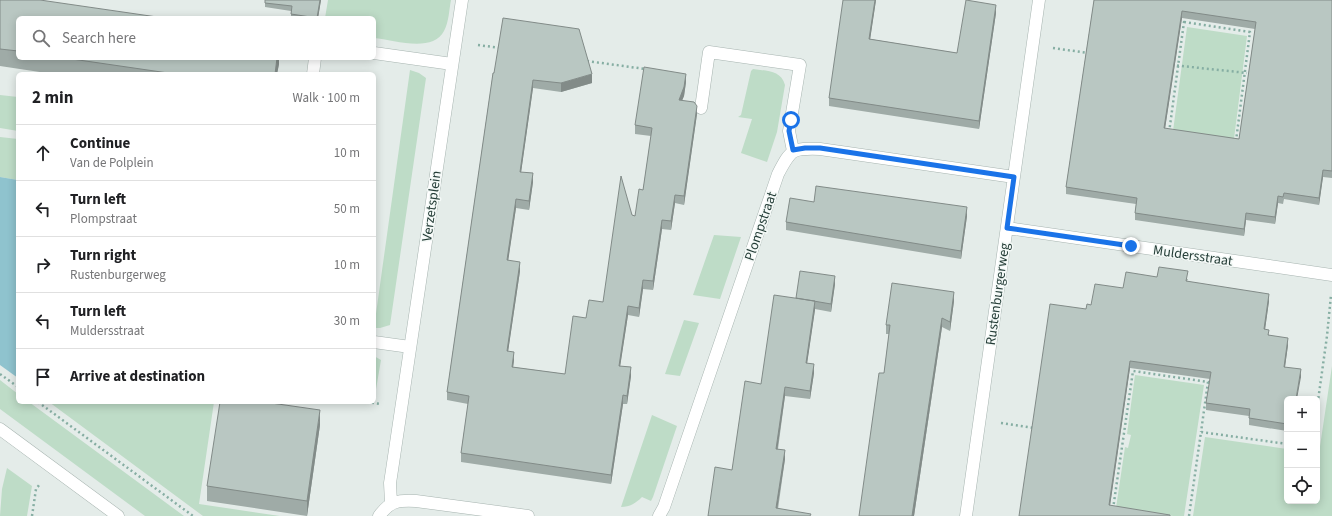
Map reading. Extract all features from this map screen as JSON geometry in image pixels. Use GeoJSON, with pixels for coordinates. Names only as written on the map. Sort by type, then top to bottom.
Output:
{"type":"FeatureCollection","features":[{"type":"Feature","properties":{"kind":"street","name":"Verzetsplein"},"geometry":{"type":"LineString","coordinates":[[391,503],[390,483],[462,0]]}},
{"type":"Feature","properties":{"kind":"street","name":"Rustenburgerweg"},"geometry":{"type":"LineString","coordinates":[[966,516],[1039,0]]}},
{"type":"Feature","properties":{"kind":"street"},"geometry":{"type":"LineString","coordinates":[[701,108],[709,52],[800,65],[789,131],[793,150],[820,148],[1014,177]]}},
{"type":"Feature","properties":{"kind":"street"},"geometry":{"type":"LineString","coordinates":[[376,53],[452,64]]}},
{"type":"Feature","properties":{"kind":"street"},"geometry":{"type":"LineString","coordinates":[[313,72],[315,60]]}},
{"type":"Feature","properties":{"kind":"street","name":"Plompstraat"},"geometry":{"type":"LineString","coordinates":[[659,516],[664,507],[778,174],[785,160],[793,150]]}},
{"type":"Feature","properties":{"kind":"street","name":"Muldersstraat"},"geometry":{"type":"LineString","coordinates":[[1007,228],[1332,275]]}},
{"type":"Feature","properties":{"kind":"street"},"geometry":{"type":"LineString","coordinates":[[376,342],[410,347]]}},
{"type":"Feature","properties":{"kind":"street"},"geometry":{"type":"LineString","coordinates":[[0,429],[118,516]]}},
{"type":"Feature","properties":{"kind":"street"},"geometry":{"type":"LineString","coordinates":[[379,516],[391,503],[402,500],[528,516]]}},
{"type":"Feature","properties":{"kind":"path"},"geometry":{"type":"LineString","coordinates":[[1184,22],[1250,32],[1246,73],[1236,141],[1169,133],[1178,66],[1184,22]]}},
{"type":"Feature","properties":{"kind":"path"},"geometry":{"type":"LineString","coordinates":[[456,42],[508,49]]}},
{"type":"Feature","properties":{"kind":"path"},"geometry":{"type":"LineString","coordinates":[[1033,45],[1094,54]]}},
{"type":"Feature","properties":{"kind":"path"},"geometry":{"type":"LineString","coordinates":[[585,60],[646,69]]}},
{"type":"Feature","properties":{"kind":"path"},"geometry":{"type":"LineString","coordinates":[[1170,65],[1254,74]]}},
{"type":"Feature","properties":{"kind":"path"},"geometry":{"type":"LineString","coordinates":[[1319,396],[1328,336],[1331,291]]}},
{"type":"Feature","properties":{"kind":"path"},"geometry":{"type":"LineString","coordinates":[[1113,510],[1133,371],[1208,382],[1189,516]]}},
{"type":"Feature","properties":{"kind":"path"},"geometry":{"type":"LineString","coordinates":[[0,374],[16,386]]}},
{"type":"Feature","properties":{"kind":"path"},"geometry":{"type":"LineString","coordinates":[[41,404],[193,516]]}},
{"type":"Feature","properties":{"kind":"path"},"geometry":{"type":"LineString","coordinates":[[979,420],[1040,428]]}},
{"type":"Feature","properties":{"kind":"path"},"geometry":{"type":"LineString","coordinates":[[1201,432],[1284,444]]}},
{"type":"Feature","properties":{"kind":"path"},"geometry":{"type":"LineString","coordinates":[[1116,439],[1123,440]]}},
{"type":"Feature","properties":{"kind":"path"},"geometry":{"type":"LineString","coordinates":[[32,516],[36,489],[51,467]]}},
{"type":"Feature","properties":{"kind":"green space"},"geometry":{"type":"Polygon","coordinates":[[[328,0],[451,0],[449,16],[444,31],[439,38],[431,42],[412,44],[376,38],[376,16],[325,16],[328,0]]]}},
{"type":"Feature","properties":{"kind":"green space"},"geometry":{"type":"Polygon","coordinates":[[[1187,27],[1247,36],[1234,139],[1173,131],[1187,27]]]}},
{"type":"Feature","properties":{"kind":"green space"},"geometry":{"type":"Polygon","coordinates":[[[753,69],[777,74],[783,80],[785,85],[777,132],[767,162],[741,153],[752,119],[738,117],[741,115],[751,71],[753,69]]]}},
{"type":"Feature","properties":{"kind":"green space"},"geometry":{"type":"Polygon","coordinates":[[[410,70],[419,73],[426,78],[390,325],[376,328],[376,314],[410,70]]]}},
{"type":"Feature","properties":{"kind":"green space"},"geometry":{"type":"Polygon","coordinates":[[[0,95],[16,97],[16,131],[0,128],[0,95]]]}},
{"type":"Feature","properties":{"kind":"green space"},"geometry":{"type":"Polygon","coordinates":[[[0,137],[16,139],[16,180],[0,177],[0,137]]]}},
{"type":"Feature","properties":{"kind":"green space"},"geometry":{"type":"Polygon","coordinates":[[[714,235],[741,237],[720,299],[693,295],[714,235]]]}},
{"type":"Feature","properties":{"kind":"green space"},"geometry":{"type":"Polygon","coordinates":[[[684,320],[699,323],[680,376],[665,374],[684,320]]]}},
{"type":"Feature","properties":{"kind":"green space"},"geometry":{"type":"Polygon","coordinates":[[[376,357],[381,360],[376,389],[376,357]]]}},
{"type":"Feature","properties":{"kind":"green space"},"geometry":{"type":"Polygon","coordinates":[[[1332,366],[1332,516],[1193,516],[1205,437],[1284,449],[1284,504],[1320,504],[1320,446],[1332,366]]]}},
{"type":"Feature","properties":{"kind":"green space"},"geometry":{"type":"Polygon","coordinates":[[[1135,375],[1204,385],[1184,516],[1173,516],[1116,508],[1125,447],[1128,448],[1131,435],[1127,434],[1135,375]]]}},
{"type":"Feature","properties":{"kind":"green space"},"geometry":{"type":"Polygon","coordinates":[[[0,380],[16,392],[16,404],[32,404],[184,516],[145,516],[0,409],[0,380]]]}},
{"type":"Feature","properties":{"kind":"green space"},"geometry":{"type":"Polygon","coordinates":[[[52,404],[214,404],[199,504],[280,516],[203,516],[52,404]]]}},
{"type":"Feature","properties":{"kind":"green space"},"geometry":{"type":"Polygon","coordinates":[[[652,415],[677,426],[651,501],[642,497],[633,504],[621,507],[652,415]]]}},
{"type":"Feature","properties":{"kind":"green space"},"geometry":{"type":"Polygon","coordinates":[[[7,468],[32,486],[27,516],[0,516],[2,489],[7,468]]]}},
{"type":"Feature","properties":{"kind":"water"},"geometry":{"type":"Polygon","coordinates":[[[0,177],[16,180],[16,377],[0,365],[0,177]]]}},
{"type":"Feature","properties":{"kind":"building"},"geometry":{"type":"Polygon","coordinates":[[[0,0],[40,0],[150,16],[16,16],[16,51],[0,49],[0,0]]]}},
{"type":"Feature","properties":{"kind":"building"},"geometry":{"type":"Polygon","coordinates":[[[265,0],[320,0],[317,16],[291,14],[292,6],[265,3],[265,0]]]}},
{"type":"Feature","properties":{"kind":"building"},"geometry":{"type":"Polygon","coordinates":[[[843,0],[875,0],[869,39],[957,53],[966,0],[996,5],[979,121],[829,98],[843,0]]]}},
{"type":"Feature","properties":{"kind":"building"},"geometry":{"type":"Polygon","coordinates":[[[1094,0],[1332,0],[1332,171],[1323,170],[1319,198],[1284,193],[1283,197],[1278,196],[1275,217],[1246,213],[1244,229],[1135,213],[1137,198],[1066,187],[1094,0]],[[1182,11],[1164,128],[1239,139],[1256,22],[1182,11]]]}},
{"type":"Feature","properties":{"kind":"building"},"geometry":{"type":"Polygon","coordinates":[[[503,18],[579,29],[592,74],[561,83],[533,80],[520,172],[533,173],[529,201],[516,199],[507,260],[520,262],[507,351],[514,352],[512,367],[565,374],[573,316],[586,318],[589,300],[603,302],[621,176],[632,215],[635,216],[639,189],[643,190],[652,128],[635,125],[644,67],[686,74],[684,87],[679,100],[694,102],[697,106],[684,196],[675,195],[671,221],[662,220],[653,281],[643,280],[639,308],[628,306],[619,366],[631,367],[627,396],[623,395],[611,475],[461,453],[469,396],[447,392],[493,73],[503,18]]]}},
{"type":"Feature","properties":{"kind":"building"},"geometry":{"type":"Polygon","coordinates":[[[79,60],[277,60],[275,72],[161,72],[79,60]]]}},
{"type":"Feature","properties":{"kind":"building"},"geometry":{"type":"Polygon","coordinates":[[[816,186],[967,207],[961,251],[786,222],[790,198],[814,202],[816,186]]]}},
{"type":"Feature","properties":{"kind":"building"},"geometry":{"type":"Polygon","coordinates":[[[1159,267],[1188,271],[1186,281],[1269,294],[1264,329],[1269,330],[1268,335],[1288,338],[1284,367],[1301,369],[1296,396],[1284,396],[1284,424],[1249,418],[1250,409],[1206,403],[1211,372],[1130,361],[1109,505],[1170,516],[1019,516],[1050,304],[1086,309],[1087,304],[1091,305],[1095,284],[1123,288],[1126,272],[1157,277],[1159,267]]]}},
{"type":"Feature","properties":{"kind":"building"},"geometry":{"type":"Polygon","coordinates":[[[800,271],[835,276],[831,304],[796,298],[800,271]]]}},
{"type":"Feature","properties":{"kind":"building"},"geometry":{"type":"Polygon","coordinates":[[[892,283],[954,292],[950,322],[942,318],[912,516],[859,516],[879,373],[884,373],[890,325],[886,325],[892,283]]]}},
{"type":"Feature","properties":{"kind":"building"},"geometry":{"type":"Polygon","coordinates":[[[774,295],[815,301],[806,363],[814,364],[810,391],[785,387],[776,449],[785,450],[776,508],[811,514],[810,516],[708,516],[715,467],[732,470],[745,381],[761,384],[774,295]]]}},
{"type":"Feature","properties":{"kind":"building"},"geometry":{"type":"Polygon","coordinates":[[[220,404],[278,404],[320,410],[307,501],[207,486],[220,404]]]}},
{"type":"Feature","properties":{"kind":"route"},"geometry":{"type":"LineString","coordinates":[[791,120],[789,131],[793,150],[820,148],[1014,177],[1007,228],[1131,246]]}}]}
